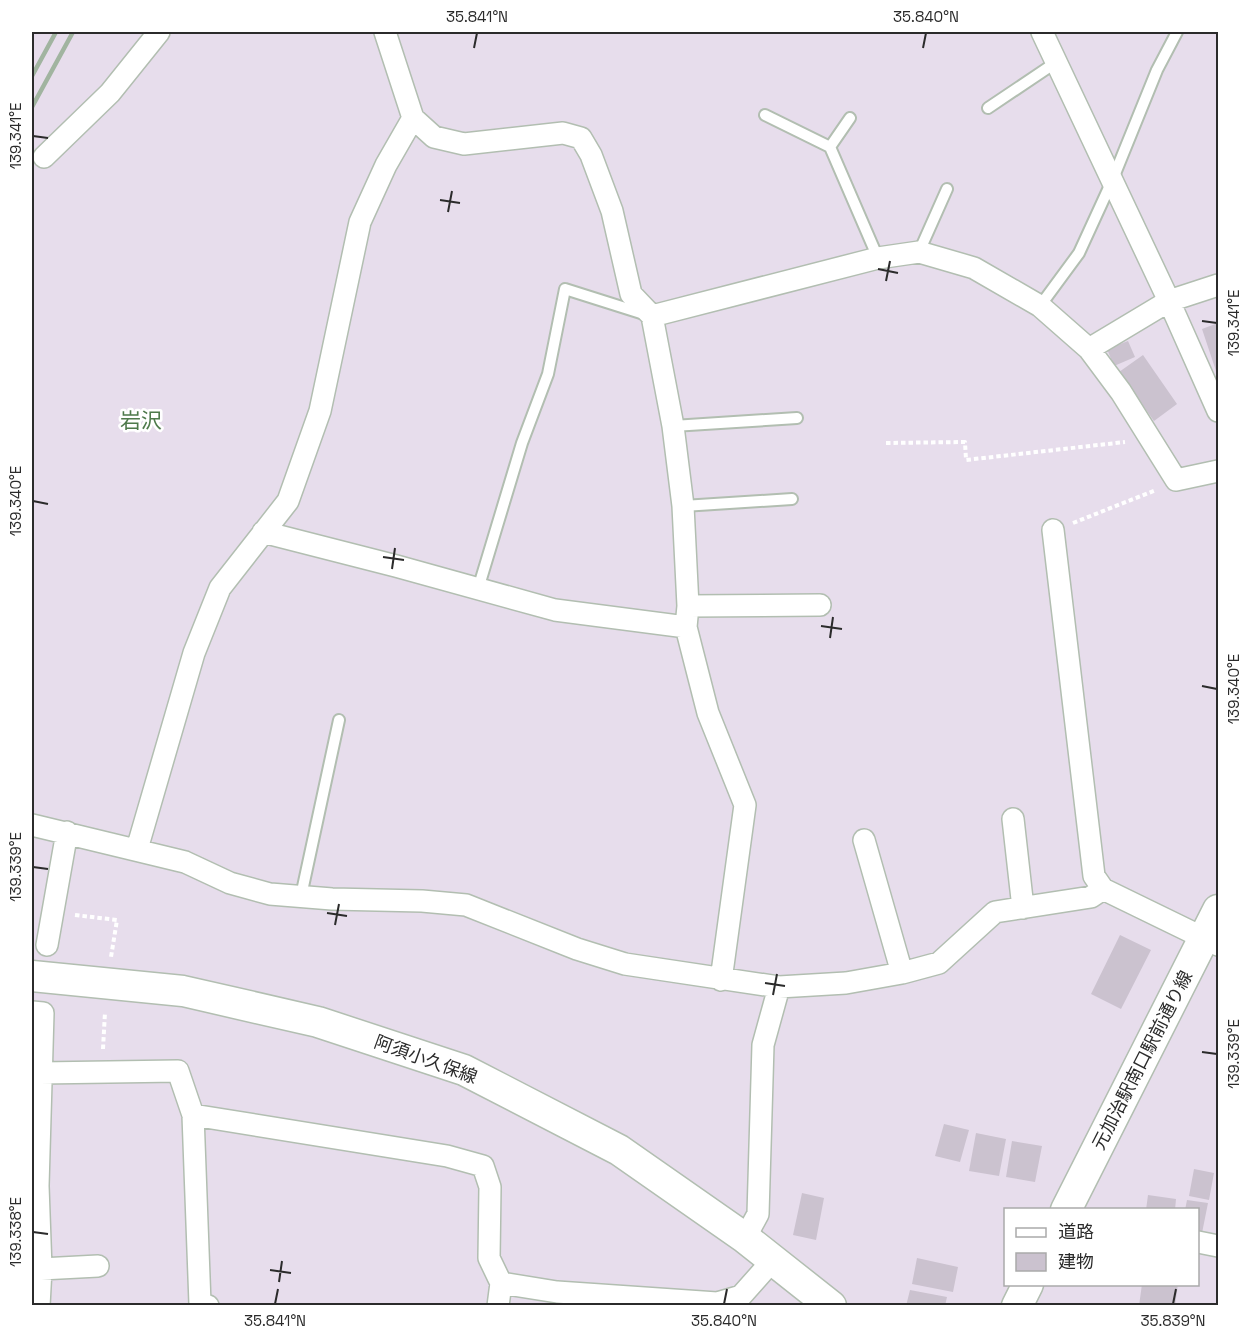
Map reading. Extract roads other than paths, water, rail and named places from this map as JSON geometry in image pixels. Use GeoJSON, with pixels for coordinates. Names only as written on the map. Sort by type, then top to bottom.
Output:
{"type":"FeatureCollection","features":[{"type":"Feature","properties":{"kind":"street"},"geometry":{"type":"LineString","coordinates":[[44,158],[110,93],[159,32]]}},
{"type":"Feature","properties":{"kind":"street"},"geometry":{"type":"LineString","coordinates":[[385,32],[413,118],[434,137],[464,144],[563,133],[581,138],[591,155],[612,211],[631,294],[652,316],[673,426],[683,506],[687,617],[708,712],[745,805],[721,980]]}},
{"type":"Feature","properties":{"kind":"street"},"geometry":{"type":"LineString","coordinates":[[1042,32],[1169,301],[1218,411]]}},
{"type":"Feature","properties":{"kind":"street"},"geometry":{"type":"LineString","coordinates":[[137,849],[198,643],[220,588],[288,501],[320,411],[360,222],[386,165],[413,118]]}},
{"type":"Feature","properties":{"kind":"street"},"geometry":{"type":"LineString","coordinates":[[652,316],[878,258],[919,252],[974,268],[1040,306],[1089,349],[1121,393],[1176,480],[1218,471]]}},
{"type":"Feature","properties":{"kind":"street"},"geometry":{"type":"LineString","coordinates":[[1089,349],[1169,301],[1218,285]]}},
{"type":"Feature","properties":{"kind":"street"},"geometry":{"type":"LineString","coordinates":[[1053,530],[1094,876],[1102,889],[1211,941]]}},
{"type":"Feature","properties":{"kind":"street"},"geometry":{"type":"LineString","coordinates":[[263,532],[555,610],[687,617],[820,605]]}},
{"type":"Feature","properties":{"kind":"street"},"geometry":{"type":"LineString","coordinates":[[1013,819],[1023,908]]}},
{"type":"Feature","properties":{"kind":"street"},"geometry":{"type":"LineString","coordinates":[[32,825],[185,862],[230,883],[270,894],[466,905],[577,949],[625,964],[779,987],[846,983],[902,973],[939,963],[995,912],[1091,897],[1102,889]]}},
{"type":"Feature","properties":{"kind":"street"},"geometry":{"type":"LineString","coordinates":[[47,945],[67,832]]}},
{"type":"Feature","properties":{"kind":"street"},"geometry":{"type":"LineString","coordinates":[[864,840],[902,973]]}},
{"type":"Feature","properties":{"kind":"street","name":"元加治駅南口駅前通り線"},"geometry":{"type":"LineString","coordinates":[[1067,1208],[1211,941],[1218,910]]}},
{"type":"Feature","properties":{"kind":"street","name":"阿須小久保線"},"geometry":{"type":"LineString","coordinates":[[32,976],[183,991],[318,1022],[464,1070],[619,1150],[745,1238],[831,1305]]}},
{"type":"Feature","properties":{"kind":"street"},"geometry":{"type":"LineString","coordinates":[[745,1238],[758,1214],[763,1045],[779,987]]}},
{"type":"Feature","properties":{"kind":"street"},"geometry":{"type":"LineString","coordinates":[[32,1012],[43,1013],[35,1187],[41,1269],[39,1305]]}},
{"type":"Feature","properties":{"kind":"street"},"geometry":{"type":"LineString","coordinates":[[40,1073],[178,1071],[193,1115],[203,1305]]}},
{"type":"Feature","properties":{"kind":"street"},"geometry":{"type":"LineString","coordinates":[[193,1115],[447,1156],[483,1166],[490,1187],[489,1258],[501,1283],[498,1305]]}},
{"type":"Feature","properties":{"kind":"street"},"geometry":{"type":"LineString","coordinates":[[1199,1242],[1218,1246]]}},
{"type":"Feature","properties":{"kind":"street"},"geometry":{"type":"LineString","coordinates":[[501,1283],[557,1293],[717,1303],[741,1296],[773,1260]]}},
{"type":"Feature","properties":{"kind":"street"},"geometry":{"type":"LineString","coordinates":[[41,1269],[98,1266]]}},
{"type":"Feature","properties":{"kind":"street"},"geometry":{"type":"LineString","coordinates":[[1017,1305],[1027,1286]]}},
{"type":"Feature","properties":{"kind":"lane"},"geometry":{"type":"LineString","coordinates":[[1040,306],[1079,253],[1112,181],[1157,70],[1177,32]]}},
{"type":"Feature","properties":{"kind":"lane"},"geometry":{"type":"LineString","coordinates":[[988,108],[1055,63]]}},
{"type":"Feature","properties":{"kind":"lane"},"geometry":{"type":"LineString","coordinates":[[765,115],[830,147],[878,258]]}},
{"type":"Feature","properties":{"kind":"lane"},"geometry":{"type":"LineString","coordinates":[[830,147],[850,118]]}},
{"type":"Feature","properties":{"kind":"lane"},"geometry":{"type":"LineString","coordinates":[[919,252],[947,189]]}},
{"type":"Feature","properties":{"kind":"lane"},"geometry":{"type":"LineString","coordinates":[[478,589],[522,443],[548,374],[565,289],[652,316]]}},
{"type":"Feature","properties":{"kind":"lane"},"geometry":{"type":"LineString","coordinates":[[673,426],[797,418]]}},
{"type":"Feature","properties":{"kind":"lane"},"geometry":{"type":"LineString","coordinates":[[683,506],[792,499]]}},
{"type":"Feature","properties":{"kind":"lane"},"geometry":{"type":"LineString","coordinates":[[301,896],[339,720]]}},
{"type":"Feature","properties":{"kind":"railway"},"geometry":{"type":"LineString","coordinates":[[32,76],[56,32]]}},
{"type":"Feature","properties":{"kind":"railway"},"geometry":{"type":"LineString","coordinates":[[32,107],[73,32]]}},
{"type":"Feature","properties":{"kind":"district","name":"岩沢"},"geometry":{"type":"Point","coordinates":[141,420]}}]}
